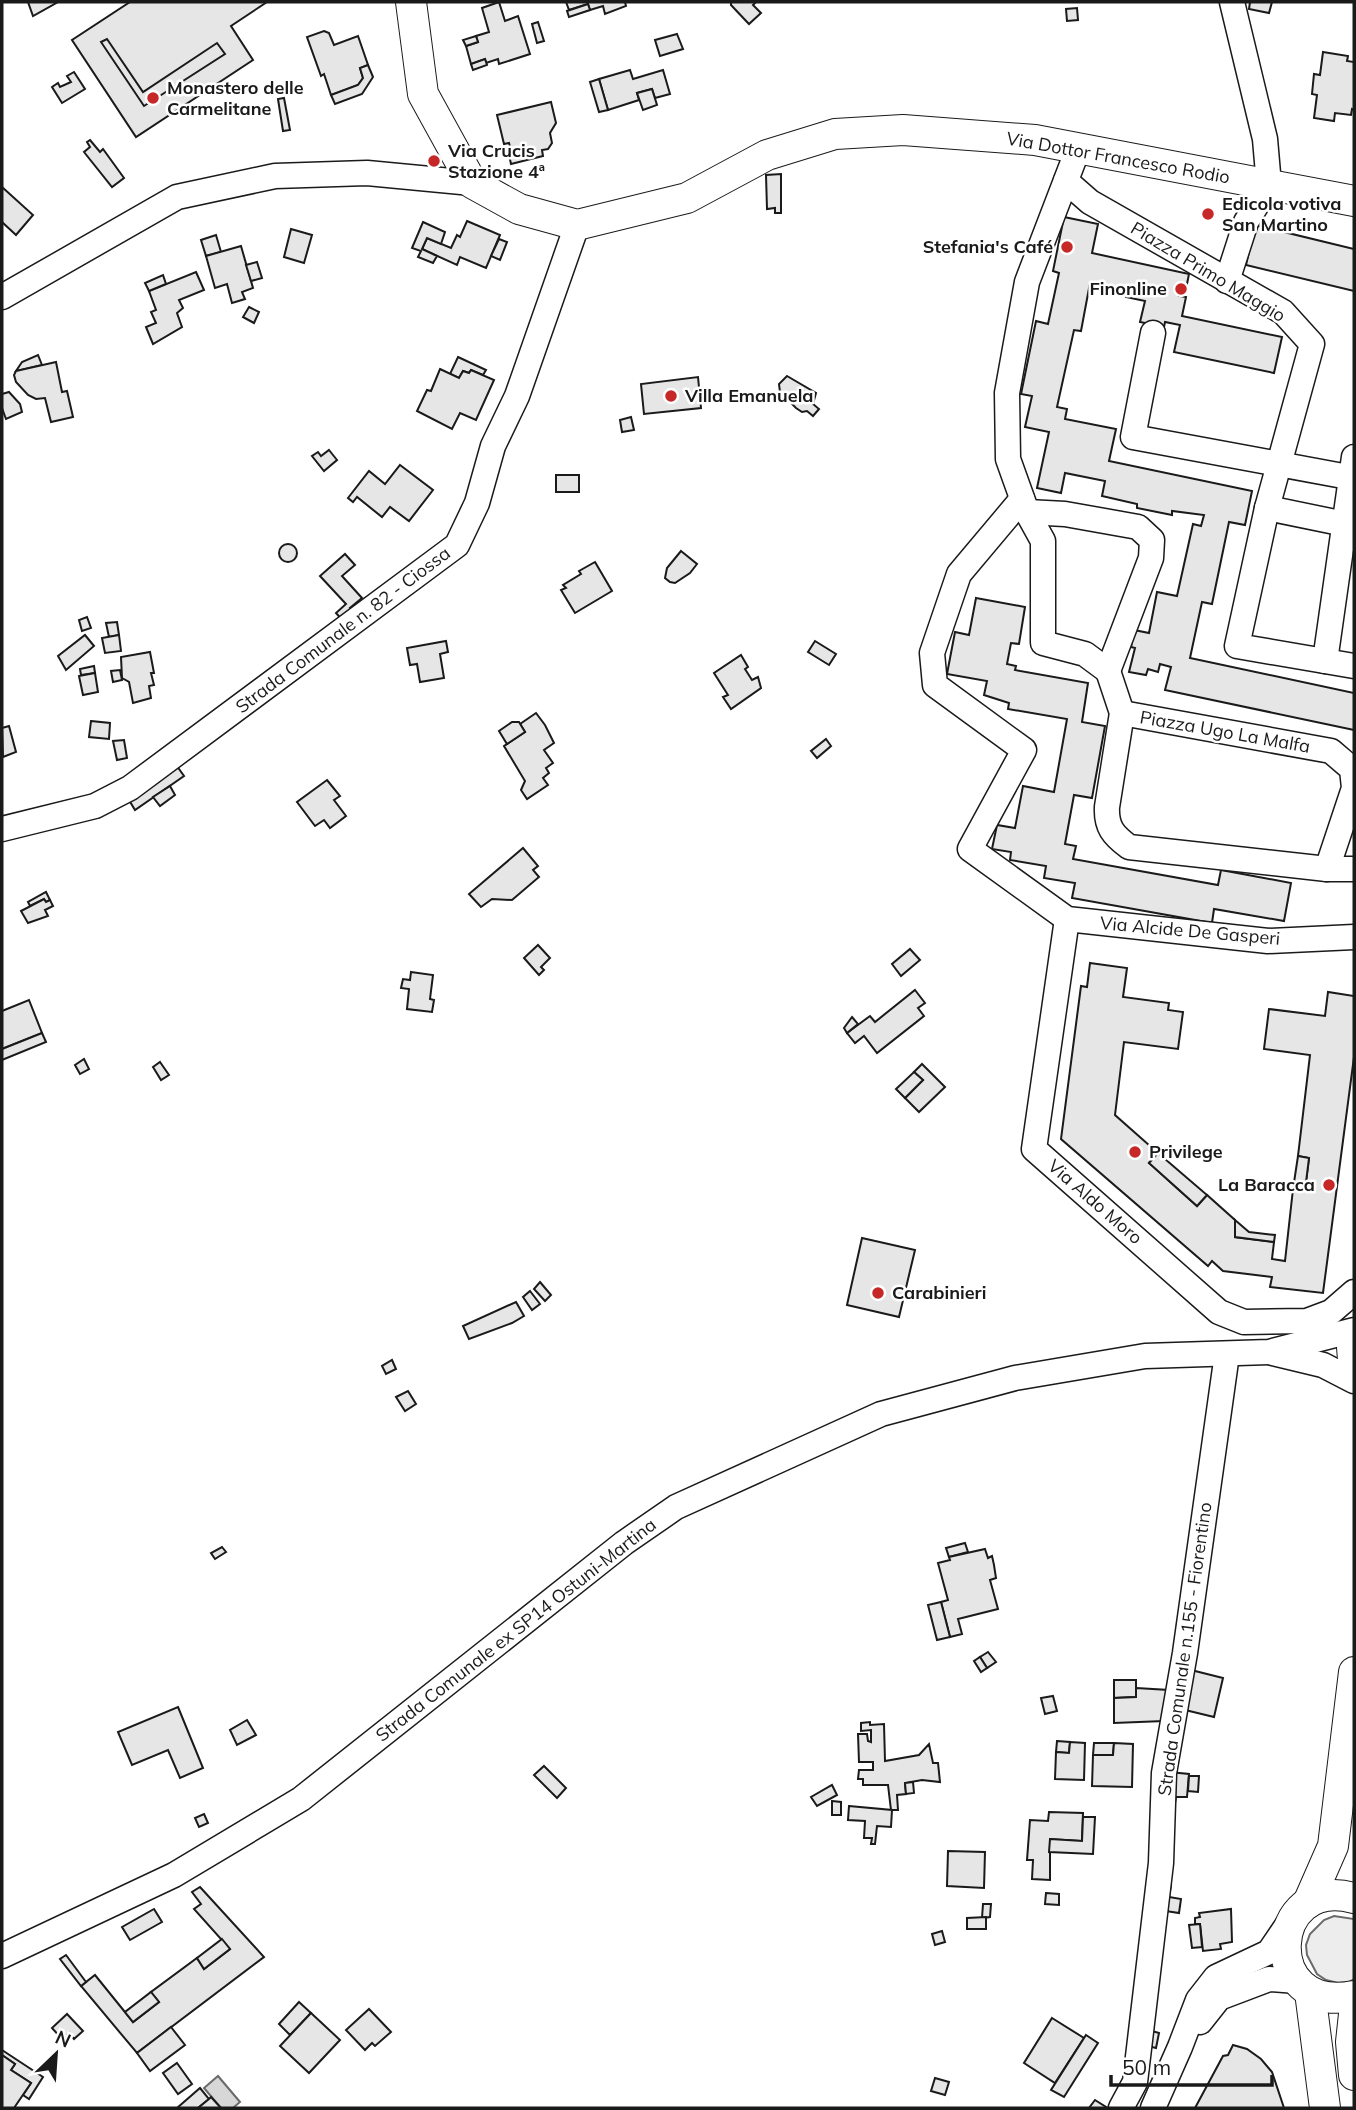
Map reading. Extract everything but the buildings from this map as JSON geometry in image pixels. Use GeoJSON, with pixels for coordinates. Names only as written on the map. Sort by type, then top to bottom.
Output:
{"type":"FeatureCollection","features":[{"type":"Feature","properties":{"kind":"main road"},"geometry":{"type":"LineString","coordinates":[[411,2],[423,94],[472,183]]}},
{"type":"Feature","properties":{"kind":"main road","name":"Via Dottor Francesco Rodio"},"geometry":{"type":"LineString","coordinates":[[472,183],[519,209],[577,225],[688,198],[767,155],[835,134],[903,130],[1035,140],[1354,201]]}},
{"type":"Feature","properties":{"kind":"main road"},"geometry":{"type":"LineString","coordinates":[[1354,1338],[1354,1372]]}},
{"type":"Feature","properties":{"kind":"main road"},"geometry":{"type":"LineString","coordinates":[[1354,1672],[1333,1846],[1301,1909],[1286,1931],[1284,1949],[1288,1966],[1303,1986],[1324,1997],[1339,1999],[1354,1996]]}},
{"type":"Feature","properties":{"kind":"main road"},"geometry":{"type":"LineString","coordinates":[[1301,1909],[1322,1896],[1337,1894],[1354,1898]]}},
{"type":"Feature","properties":{"kind":"main road"},"geometry":{"type":"LineString","coordinates":[[1303,1986],[1325,2108]]}},
{"type":"Feature","properties":{"kind":"main road"},"geometry":{"type":"LineString","coordinates":[[1354,2014],[1351,2042],[1354,2075]]}},
{"type":"Feature","properties":{"kind":"street"},"geometry":{"type":"LineString","coordinates":[[1227,281],[1246,222],[1269,185],[1265,139],[1231,2]]}},
{"type":"Feature","properties":{"kind":"street"},"geometry":{"type":"LineString","coordinates":[[1078,149],[1027,282],[1007,393],[1008,459],[1025,505],[1043,541],[1043,643],[1085,654],[1108,671],[1122,713]]}},
{"type":"Feature","properties":{"kind":"street"},"geometry":{"type":"LineString","coordinates":[[2,296],[177,197],[275,176],[368,173],[472,183]]}},
{"type":"Feature","properties":{"kind":"street","name":"Piazza Primo Maggio"},"geometry":{"type":"LineString","coordinates":[[1066,181],[1090,202],[1283,312],[1312,344],[1267,508],[1237,646],[1354,666]]}},
{"type":"Feature","properties":{"kind":"street","name":"Strada Comunale n. 82 - Ciossa"},"geometry":{"type":"LineString","coordinates":[[2,830],[95,806],[130,788],[457,545],[477,503],[493,446],[517,396],[577,225]]}},
{"type":"Feature","properties":{"kind":"street"},"geometry":{"type":"LineString","coordinates":[[1153,333],[1133,437],[1279,465],[1353,471],[1350,533],[1325,661]]}},
{"type":"Feature","properties":{"kind":"street"},"geometry":{"type":"LineString","coordinates":[[1025,505],[1138,527],[1152,540],[1151,558],[1108,671]]}},
{"type":"Feature","properties":{"kind":"street"},"geometry":{"type":"LineString","coordinates":[[1025,505],[959,574],[932,653],[935,685],[1024,750],[970,849],[1067,919]]}},
{"type":"Feature","properties":{"kind":"street"},"geometry":{"type":"LineString","coordinates":[[1267,508],[1350,533]]}},
{"type":"Feature","properties":{"kind":"street","name":"Piazza Ugo La Malfa"},"geometry":{"type":"LineString","coordinates":[[1327,869],[1354,788],[1352,769],[1331,751],[1122,713],[1107,821],[1112,834],[1129,847],[1327,869],[1354,869]]}},
{"type":"Feature","properties":{"kind":"street","name":"Via Alcide De Gasperi"},"geometry":{"type":"LineString","coordinates":[[1067,919],[1268,941],[1354,937]]}},
{"type":"Feature","properties":{"kind":"street","name":"Via Aldo Moro"},"geometry":{"type":"LineString","coordinates":[[1067,919],[1034,1149],[1219,1312],[1244,1322],[1307,1321],[1331,1312],[1354,1292]]}},
{"type":"Feature","properties":{"kind":"street","name":"Strada Comunale ex SP14 Ostuni-Martina"},"geometry":{"type":"LineString","coordinates":[[2,1955],[174,1875],[301,1799],[613,1551],[676,1507],[880,1414],[1015,1378],[1145,1356],[1269,1352],[1354,1329]]}},
{"type":"Feature","properties":{"kind":"street","name":"Strada Comunale ex SP14 Ostuni-Martina"},"geometry":{"type":"LineString","coordinates":[[1269,1352],[1323,1365],[1354,1381]]}},
{"type":"Feature","properties":{"kind":"street","name":"Strada Comunale n.155 - Fiorentino"},"geometry":{"type":"LineString","coordinates":[[1121,2108],[1135,2082],[1161,1863],[1164,1773],[1185,1653],[1227,1354]]}},
{"type":"Feature","properties":{"kind":"street"},"geometry":{"type":"LineString","coordinates":[[1157,2107],[1198,2000],[1216,1977],[1269,1952],[1301,1909]]}},
{"type":"Feature","properties":{"kind":"street"},"geometry":{"type":"LineString","coordinates":[[1180,2047],[1219,1998],[1269,1979],[1303,1986]]}},
{"type":"Feature","properties":{"kind":"shaded area"},"geometry":{"type":"Polygon","coordinates":[[[1334,1916],[1354,1919],[1354,1979],[1349,1982],[1326,1980],[1317,1974],[1307,1955],[1306,1945],[1310,1934],[1324,1920],[1334,1916]]]}},
{"type":"Feature","properties":{"kind":"shaded area"},"geometry":{"type":"Polygon","coordinates":[[[218,2076],[240,2102],[233,2108],[221,2108],[204,2088],[218,2076]]]}},
{"type":"Feature","properties":{"kind":"place","name":"Monastero delle Carmelitane"},"geometry":{"type":"Point","coordinates":[153,98]}},
{"type":"Feature","properties":{"kind":"place","name":"Via Crucis Stazione 4ª"},"geometry":{"type":"Point","coordinates":[434,161]}},
{"type":"Feature","properties":{"kind":"place","name":"Edicola votiva San Martino"},"geometry":{"type":"Point","coordinates":[1208,214]}},
{"type":"Feature","properties":{"kind":"place","name":"Stefania's Café"},"geometry":{"type":"Point","coordinates":[1067,247]}},
{"type":"Feature","properties":{"kind":"place","name":"Finonline"},"geometry":{"type":"Point","coordinates":[1181,289]}},
{"type":"Feature","properties":{"kind":"place","name":"Villa Emanuela"},"geometry":{"type":"Point","coordinates":[671,396]}},
{"type":"Feature","properties":{"kind":"place","name":"Privilege"},"geometry":{"type":"Point","coordinates":[1135,1152]}},
{"type":"Feature","properties":{"kind":"place","name":"La Baracca"},"geometry":{"type":"Point","coordinates":[1329,1185]}},
{"type":"Feature","properties":{"kind":"place","name":"Carabinieri"},"geometry":{"type":"Point","coordinates":[878,1293]}}]}
